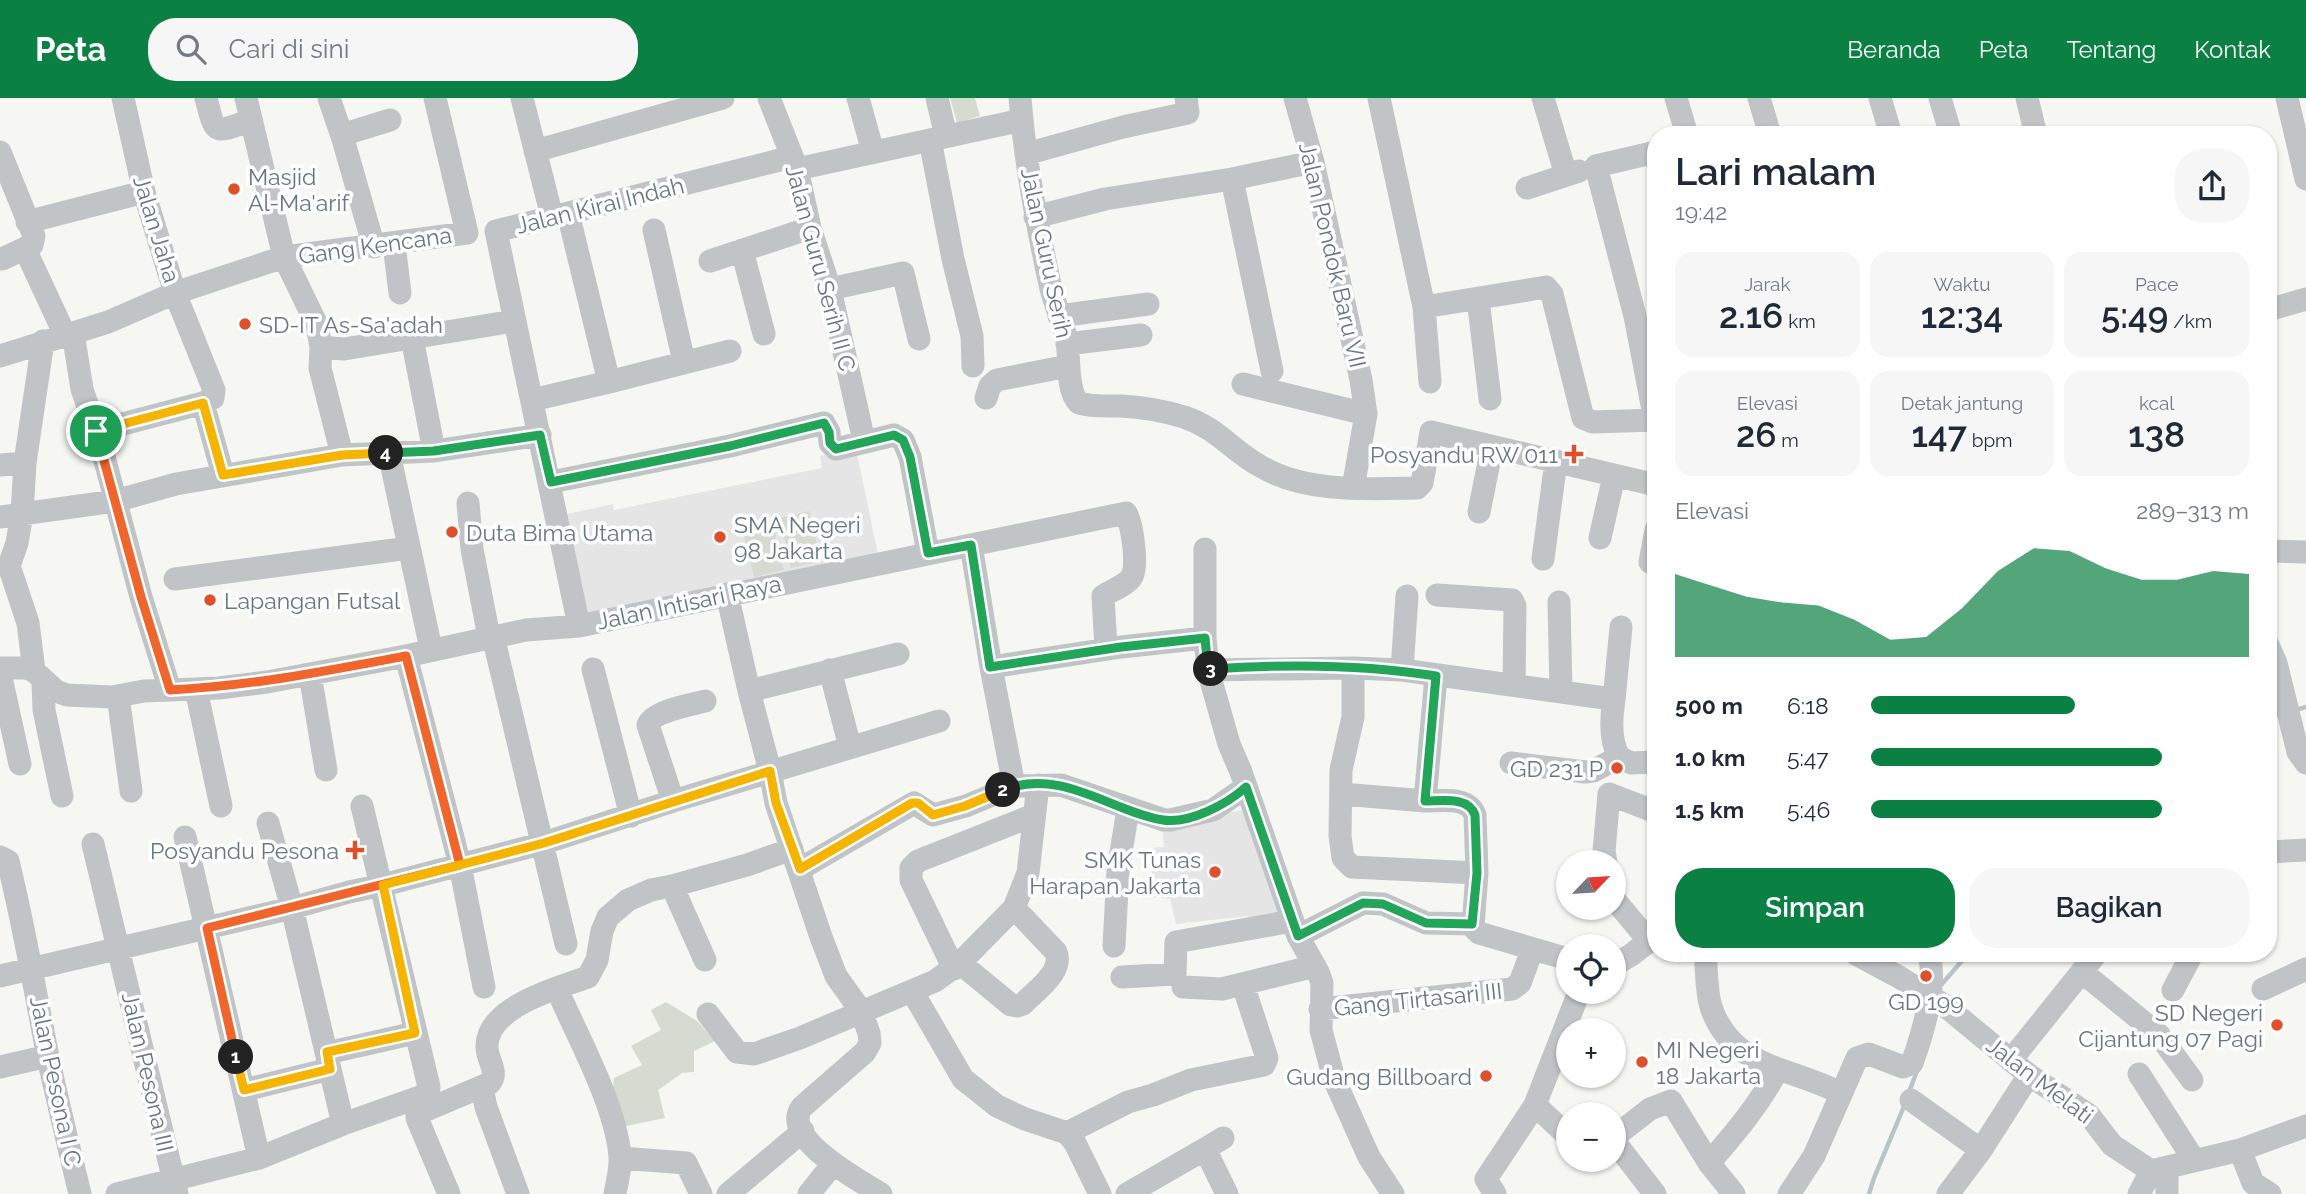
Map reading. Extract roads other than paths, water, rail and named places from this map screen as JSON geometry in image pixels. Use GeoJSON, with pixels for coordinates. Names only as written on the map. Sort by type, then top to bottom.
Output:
{"type":"FeatureCollection","features":[{"type":"Feature","properties":{"kind":"street"},"geometry":{"type":"LineString","coordinates":[[206,98],[212,125],[216,129],[222,130],[248,109],[284,257],[317,325],[321,347],[320,368],[342,455]]}},
{"type":"Feature","properties":{"kind":"street"},"geometry":{"type":"LineString","coordinates":[[329,98],[346,136],[400,293]]}},
{"type":"Feature","properties":{"kind":"street","name":"Gang Kencana"},"geometry":{"type":"LineString","coordinates":[[284,257],[467,233],[435,98]]}},
{"type":"Feature","properties":{"kind":"street"},"geometry":{"type":"LineString","coordinates":[[522,98],[535,151],[560,215],[609,382]]}},
{"type":"Feature","properties":{"kind":"street"},"geometry":{"type":"LineString","coordinates":[[535,151],[723,98]]}},
{"type":"Feature","properties":{"kind":"street","name":"Jalan Guru Serih II C"},"geometry":{"type":"LineString","coordinates":[[769,98],[794,163],[810,229],[830,289],[863,441]]}},
{"type":"Feature","properties":{"kind":"street"},"geometry":{"type":"LineString","coordinates":[[858,98],[873,152]]}},
{"type":"Feature","properties":{"kind":"street"},"geometry":{"type":"LineString","coordinates":[[937,98],[938,138],[953,259],[972,336],[973,366]]}},
{"type":"Feature","properties":{"kind":"street"},"geometry":{"type":"LineString","coordinates":[[1026,154],[1123,127],[1188,113],[1186,98]]}},
{"type":"Feature","properties":{"kind":"street","name":"Jalan Pondok Baru VII"},"geometry":{"type":"LineString","coordinates":[[1294,98],[1313,162],[1361,380],[1366,415],[1353,488]]}},
{"type":"Feature","properties":{"kind":"street"},"geometry":{"type":"LineString","coordinates":[[1379,98],[1424,307],[1430,382]]}},
{"type":"Feature","properties":{"kind":"street"},"geometry":{"type":"LineString","coordinates":[[1543,98],[1566,175]]}},
{"type":"Feature","properties":{"kind":"street"},"geometry":{"type":"LineString","coordinates":[[1676,98],[1684,126]]}},
{"type":"Feature","properties":{"kind":"street"},"geometry":{"type":"LineString","coordinates":[[1759,98],[1767,126]]}},
{"type":"Feature","properties":{"kind":"street"},"geometry":{"type":"LineString","coordinates":[[1880,98],[1888,126]]}},
{"type":"Feature","properties":{"kind":"street"},"geometry":{"type":"LineString","coordinates":[[1940,98],[1948,126]]}},
{"type":"Feature","properties":{"kind":"street"},"geometry":{"type":"LineString","coordinates":[[2027,98],[2034,126]]}},
{"type":"Feature","properties":{"kind":"street"},"geometry":{"type":"LineString","coordinates":[[2287,98],[2306,179]]}},
{"type":"Feature","properties":{"kind":"street","name":"Jalan Jaha"},"geometry":{"type":"LineString","coordinates":[[126,99],[144,192],[175,293],[284,257]]}},
{"type":"Feature","properties":{"kind":"street","name":"Jalan Kirai Indah"},"geometry":{"type":"LineString","coordinates":[[514,321],[496,231],[794,163],[873,152],[938,138],[1021,109]]}},
{"type":"Feature","properties":{"kind":"street","name":"Jalan Guru Serih"},"geometry":{"type":"LineString","coordinates":[[1021,109],[1035,217],[1068,355],[1074,397],[1079,403],[1145,408],[1181,416],[1213,430],[1257,464],[1279,476],[1323,487],[1353,488]]}},
{"type":"Feature","properties":{"kind":"street"},"geometry":{"type":"LineString","coordinates":[[346,136],[390,120]]}},
{"type":"Feature","properties":{"kind":"street"},"geometry":{"type":"LineString","coordinates":[[0,152],[34,236],[33,242],[25,249],[2,259]]}},
{"type":"Feature","properties":{"kind":"street"},"geometry":{"type":"LineString","coordinates":[[1527,188],[1596,166],[1647,154]]}},
{"type":"Feature","properties":{"kind":"street"},"geometry":{"type":"LineString","coordinates":[[1035,217],[1105,198],[1232,179],[1313,162]]}},
{"type":"Feature","properties":{"kind":"street"},"geometry":{"type":"LineString","coordinates":[[1596,166],[1635,316],[1647,378]]}},
{"type":"Feature","properties":{"kind":"street"},"geometry":{"type":"LineString","coordinates":[[1232,179],[1272,371]]}},
{"type":"Feature","properties":{"kind":"street"},"geometry":{"type":"LineString","coordinates":[[27,222],[144,192]]}},
{"type":"Feature","properties":{"kind":"street"},"geometry":{"type":"LineString","coordinates":[[710,261],[810,229]]}},
{"type":"Feature","properties":{"kind":"street"},"geometry":{"type":"LineString","coordinates":[[654,230],[684,362]]}},
{"type":"Feature","properties":{"kind":"street"},"geometry":{"type":"LineString","coordinates":[[25,249],[82,389],[96,431],[170,690]]}},
{"type":"Feature","properties":{"kind":"street"},"geometry":{"type":"LineString","coordinates":[[742,250],[764,334]]}},
{"type":"Feature","properties":{"kind":"street"},"geometry":{"type":"LineString","coordinates":[[830,289],[903,273],[919,339]]}},
{"type":"Feature","properties":{"kind":"street"},"geometry":{"type":"LineString","coordinates":[[1424,307],[1543,287],[1548,289],[1552,294],[1583,418],[1593,422],[1647,420]]}},
{"type":"Feature","properties":{"kind":"street"},"geometry":{"type":"LineString","coordinates":[[0,356],[108,322],[175,293],[214,390],[213,398],[96,431]]}},
{"type":"Feature","properties":{"kind":"street"},"geometry":{"type":"LineString","coordinates":[[1478,299],[1490,399]]}},
{"type":"Feature","properties":{"kind":"street"},"geometry":{"type":"LineString","coordinates":[[2277,307],[2306,299]]}},
{"type":"Feature","properties":{"kind":"street"},"geometry":{"type":"LineString","coordinates":[[1059,316],[1148,304]]}},
{"type":"Feature","properties":{"kind":"street"},"geometry":{"type":"LineString","coordinates":[[321,347],[344,349],[514,321],[551,482],[579,626]]}},
{"type":"Feature","properties":{"kind":"street"},"geometry":{"type":"LineString","coordinates":[[986,398],[990,386],[997,380],[1068,355],[1140,335]]}},
{"type":"Feature","properties":{"kind":"street"},"geometry":{"type":"LineString","coordinates":[[60,336],[11,516],[17,543],[9,566],[28,622],[62,796]]}},
{"type":"Feature","properties":{"kind":"street"},"geometry":{"type":"LineString","coordinates":[[412,338],[434,451]]}},
{"type":"Feature","properties":{"kind":"street"},"geometry":{"type":"LineString","coordinates":[[532,400],[730,351]]}},
{"type":"Feature","properties":{"kind":"street"},"geometry":{"type":"LineString","coordinates":[[1243,384],[1366,415]]}},
{"type":"Feature","properties":{"kind":"street"},"geometry":{"type":"LineString","coordinates":[[203,403],[223,475]]}},
{"type":"Feature","properties":{"kind":"street"},"geometry":{"type":"LineString","coordinates":[[551,482],[730,446],[824,423],[833,448],[894,435],[906,446],[928,553]]}},
{"type":"Feature","properties":{"kind":"street"},"geometry":{"type":"LineString","coordinates":[[1353,488],[1419,487],[1431,432],[1647,483]]}},
{"type":"Feature","properties":{"kind":"street"},"geometry":{"type":"LineString","coordinates":[[11,516],[115,501],[176,484],[342,455],[434,451],[540,435]]}},
{"type":"Feature","properties":{"kind":"street"},"geometry":{"type":"LineString","coordinates":[[1479,512],[1492,447]]}},
{"type":"Feature","properties":{"kind":"street"},"geometry":{"type":"LineString","coordinates":[[389,453],[432,649]]}},
{"type":"Feature","properties":{"kind":"street"},"geometry":{"type":"LineString","coordinates":[[1543,559],[1556,461]]}},
{"type":"Feature","properties":{"kind":"street"},"geometry":{"type":"LineString","coordinates":[[0,464],[25,463]]}},
{"type":"Feature","properties":{"kind":"street"},"geometry":{"type":"LineString","coordinates":[[1600,538],[1614,476]]}},
{"type":"Feature","properties":{"kind":"street"},"geometry":{"type":"LineString","coordinates":[[468,503],[472,549],[491,637],[544,843],[566,944]]}},
{"type":"Feature","properties":{"kind":"street","name":"Jalan Intisari Raya"},"geometry":{"type":"LineString","coordinates":[[38,676],[56,691],[67,695],[100,698],[144,691],[228,687],[406,656],[526,630],[579,626],[1121,512],[1126,513],[1129,521],[1136,569],[1130,579],[1103,596],[1106,649]]}},
{"type":"Feature","properties":{"kind":"street"},"geometry":{"type":"LineString","coordinates":[[971,545],[990,667],[1014,786]]}},
{"type":"Feature","properties":{"kind":"street"},"geometry":{"type":"LineString","coordinates":[[175,579],[409,548]]}},
{"type":"Feature","properties":{"kind":"street"},"geometry":{"type":"LineString","coordinates":[[1205,549],[1205,638],[1208,670],[1229,744],[1295,929],[1322,983],[1321,1030],[1334,1079],[1382,1191]]}},
{"type":"Feature","properties":{"kind":"street"},"geometry":{"type":"LineString","coordinates":[[2277,551],[2306,552]]}},
{"type":"Feature","properties":{"kind":"street"},"geometry":{"type":"LineString","coordinates":[[727,594],[776,803],[836,976],[861,1011],[870,1039],[869,1047],[800,1110],[798,1115],[803,1130],[819,1153],[881,1194]]}},
{"type":"Feature","properties":{"kind":"street"},"geometry":{"type":"LineString","coordinates":[[1437,595],[1512,600],[1515,606],[1514,685]]}},
{"type":"Feature","properties":{"kind":"street"},"geometry":{"type":"LineString","coordinates":[[1402,670],[1407,596]]}},
{"type":"Feature","properties":{"kind":"street"},"geometry":{"type":"LineString","coordinates":[[1559,603],[1561,692]]}},
{"type":"Feature","properties":{"kind":"street"},"geometry":{"type":"LineString","coordinates":[[1621,626],[1612,721],[1615,748],[1619,757],[1632,763],[1647,762]]}},
{"type":"Feature","properties":{"kind":"street"},"geometry":{"type":"LineString","coordinates":[[990,667],[1106,649],[1205,638]]}},
{"type":"Feature","properties":{"kind":"street"},"geometry":{"type":"LineString","coordinates":[[748,691],[898,654]]}},
{"type":"Feature","properties":{"kind":"street"},"geometry":{"type":"LineString","coordinates":[[406,656],[460,865],[484,987]]}},
{"type":"Feature","properties":{"kind":"street"},"geometry":{"type":"LineString","coordinates":[[20,764],[0,670],[18,666],[38,676]]}},
{"type":"Feature","properties":{"kind":"street"},"geometry":{"type":"LineString","coordinates":[[1208,670],[1353,667],[1402,670],[1614,700]]}},
{"type":"Feature","properties":{"kind":"street"},"geometry":{"type":"LineString","coordinates":[[1353,667],[1353,718],[1341,770],[1343,858],[1352,867],[1477,873]]}},
{"type":"Feature","properties":{"kind":"street"},"geometry":{"type":"LineString","coordinates":[[2277,667],[2298,752],[2306,763]]}},
{"type":"Feature","properties":{"kind":"street"},"geometry":{"type":"LineString","coordinates":[[593,669],[631,816]]}},
{"type":"Feature","properties":{"kind":"street"},"geometry":{"type":"LineString","coordinates":[[830,670],[850,747]]}},
{"type":"Feature","properties":{"kind":"street"},"geometry":{"type":"LineString","coordinates":[[310,674],[327,770]]}},
{"type":"Feature","properties":{"kind":"street"},"geometry":{"type":"LineString","coordinates":[[1425,801],[1436,676]]}},
{"type":"Feature","properties":{"kind":"street"},"geometry":{"type":"LineString","coordinates":[[196,689],[221,806]]}},
{"type":"Feature","properties":{"kind":"street"},"geometry":{"type":"LineString","coordinates":[[118,696],[131,791]]}},
{"type":"Feature","properties":{"kind":"street"},"geometry":{"type":"LineString","coordinates":[[673,801],[648,724],[657,715],[705,701]]}},
{"type":"Feature","properties":{"kind":"street"},"geometry":{"type":"LineString","coordinates":[[0,976],[292,908],[349,891],[383,885],[544,843],[939,721]]}},
{"type":"Feature","properties":{"kind":"street"},"geometry":{"type":"LineString","coordinates":[[1511,763],[1586,772],[1619,757]]}},
{"type":"Feature","properties":{"kind":"street"},"geometry":{"type":"LineString","coordinates":[[708,1014],[737,1052],[747,1055],[800,1038],[912,991],[935,981],[957,966],[1014,908],[1028,873],[1038,785]]}},
{"type":"Feature","properties":{"kind":"street"},"geometry":{"type":"LineString","coordinates":[[117,1194],[176,1188],[343,1124],[482,1088],[493,1079],[487,1049],[493,1024],[530,999],[588,977],[593,971],[608,917],[638,894],[747,866],[796,859],[912,803],[920,804],[931,814],[942,813],[1014,786],[1060,785],[1164,820],[1213,810],[1246,787]]}},
{"type":"Feature","properties":{"kind":"street"},"geometry":{"type":"LineString","coordinates":[[1342,794],[1461,802],[1472,808],[1475,815],[1477,873],[1472,924],[1479,933],[1556,956]]}},
{"type":"Feature","properties":{"kind":"street"},"geometry":{"type":"LineString","coordinates":[[1604,850],[1609,794],[1647,809]]}},
{"type":"Feature","properties":{"kind":"street"},"geometry":{"type":"LineString","coordinates":[[362,806],[383,885],[429,1087],[422,1104],[449,1194]]}},
{"type":"Feature","properties":{"kind":"street"},"geometry":{"type":"LineString","coordinates":[[1114,946],[1118,871],[1128,808]]}},
{"type":"Feature","properties":{"kind":"street"},"geometry":{"type":"LineString","coordinates":[[1014,908],[1056,952],[1059,959],[1057,968],[1023,1004],[1017,1006],[1011,1005],[957,966],[911,880],[911,868],[918,862],[1034,815]]}},
{"type":"Feature","properties":{"kind":"street"},"geometry":{"type":"LineString","coordinates":[[268,823],[292,908],[343,1124]]}},
{"type":"Feature","properties":{"kind":"street"},"geometry":{"type":"LineString","coordinates":[[185,836],[259,1158]]}},
{"type":"Feature","properties":{"kind":"street","name":"Jalan Pesona III"},"geometry":{"type":"LineString","coordinates":[[93,844],[176,1188]]}},
{"type":"Feature","properties":{"kind":"street"},"geometry":{"type":"LineString","coordinates":[[2277,852],[2306,850]]}},
{"type":"Feature","properties":{"kind":"street","name":"Jalan Pesona I C"},"geometry":{"type":"LineString","coordinates":[[0,856],[8,861],[8,891],[33,968],[48,1056],[80,1194]]}},
{"type":"Feature","properties":{"kind":"street"},"geometry":{"type":"LineString","coordinates":[[672,886],[705,960]]}},
{"type":"Feature","properties":{"kind":"street"},"geometry":{"type":"LineString","coordinates":[[1122,977],[1175,974],[1176,942],[1295,929],[1363,903],[1383,904],[1426,923],[1472,924]]}},
{"type":"Feature","properties":{"kind":"street"},"geometry":{"type":"LineString","coordinates":[[1626,911],[1647,933]]}},
{"type":"Feature","properties":{"kind":"street"},"geometry":{"type":"LineString","coordinates":[[1626,956],[1647,942]]}},
{"type":"Feature","properties":{"kind":"street","name":"Gang Tirtasari III"},"geometry":{"type":"LineString","coordinates":[[1320,1009],[1513,989],[1521,980],[1532,950]]}},
{"type":"Feature","properties":{"kind":"street"},"geometry":{"type":"LineString","coordinates":[[1706,962],[1711,1006],[1728,1038],[1738,1050],[1840,1093]]}},
{"type":"Feature","properties":{"kind":"street","name":"Jalan Melati"},"geometry":{"type":"LineString","coordinates":[[1874,962],[1934,998],[2020,1067],[2089,1115],[2112,1144],[2159,1169]]}},
{"type":"Feature","properties":{"kind":"street"},"geometry":{"type":"LineString","coordinates":[[1788,1194],[1814,1156],[1857,1058],[1869,1054],[1903,1067],[1912,1063],[1934,998],[1930,962]]}},
{"type":"Feature","properties":{"kind":"street"},"geometry":{"type":"LineString","coordinates":[[2173,990],[2188,962]]}},
{"type":"Feature","properties":{"kind":"street"},"geometry":{"type":"LineString","coordinates":[[1950,1193],[1980,1150],[2020,1067],[2089,963],[2159,1035],[2192,1080]]}},
{"type":"Feature","properties":{"kind":"street"},"geometry":{"type":"LineString","coordinates":[[1183,987],[1222,989],[1315,966]]}},
{"type":"Feature","properties":{"kind":"street"},"geometry":{"type":"LineString","coordinates":[[2263,989],[2306,969]]}},
{"type":"Feature","properties":{"kind":"street"},"geometry":{"type":"LineString","coordinates":[[1067,1133],[1128,1102],[1191,1080],[1264,1065],[1267,1058],[1243,985]]}},
{"type":"Feature","properties":{"kind":"street"},"geometry":{"type":"LineString","coordinates":[[557,989],[603,1096],[615,1131],[620,1158],[615,1194]]}},
{"type":"Feature","properties":{"kind":"street"},"geometry":{"type":"LineString","coordinates":[[912,991],[963,1079],[997,1106],[1067,1133],[1075,1143],[1100,1194]]}},
{"type":"Feature","properties":{"kind":"street"},"geometry":{"type":"LineString","coordinates":[[1484,1189],[1535,1105],[1575,1004]]}},
{"type":"Feature","properties":{"kind":"street"},"geometry":{"type":"LineString","coordinates":[[244,1090],[415,1033]]}},
{"type":"Feature","properties":{"kind":"street"},"geometry":{"type":"LineString","coordinates":[[0,1067],[48,1056]]}},
{"type":"Feature","properties":{"kind":"street"},"geometry":{"type":"LineString","coordinates":[[1709,1163],[1762,1099],[1778,1069]]}},
{"type":"Feature","properties":{"kind":"street"},"geometry":{"type":"LineString","coordinates":[[2139,1074],[2194,1160]]}},
{"type":"Feature","properties":{"kind":"street"},"geometry":{"type":"LineString","coordinates":[[482,1088],[517,1194]]}},
{"type":"Feature","properties":{"kind":"street"},"geometry":{"type":"LineString","coordinates":[[1911,1100],[1980,1150]]}},
{"type":"Feature","properties":{"kind":"street"},"geometry":{"type":"LineString","coordinates":[[1626,1129],[1650,1109],[1671,1101],[1709,1163],[1732,1193]]}},
{"type":"Feature","properties":{"kind":"street"},"geometry":{"type":"LineString","coordinates":[[1535,1105],[1556,1125]]}},
{"type":"Feature","properties":{"kind":"street"},"geometry":{"type":"LineString","coordinates":[[2138,1194],[2159,1169],[2240,1150],[2306,1126]]}},
{"type":"Feature","properties":{"kind":"street"},"geometry":{"type":"LineString","coordinates":[[728,1194],[803,1130]]}},
{"type":"Feature","properties":{"kind":"street"},"geometry":{"type":"LineString","coordinates":[[1127,1194],[1214,1143],[1227,1194]]}},
{"type":"Feature","properties":{"kind":"street"},"geometry":{"type":"LineString","coordinates":[[2240,1150],[2253,1183],[2270,1194]]}},
{"type":"Feature","properties":{"kind":"street"},"geometry":{"type":"LineString","coordinates":[[1626,1155],[1655,1194]]}},
{"type":"Feature","properties":{"kind":"street"},"geometry":{"type":"LineString","coordinates":[[620,1158],[686,1163],[701,1194]]}},
{"type":"Feature","properties":{"kind":"street"},"geometry":{"type":"LineString","coordinates":[[809,1194],[832,1164]]}},
{"type":"Feature","properties":{"kind":"street"},"geometry":{"type":"LineString","coordinates":[[2159,1169],[2167,1194]]}},
{"type":"Feature","properties":{"kind":"waterway"},"geometry":{"type":"LineString","coordinates":[[2296,710],[2306,707]]}},
{"type":"Feature","properties":{"kind":"waterway"},"geometry":{"type":"LineString","coordinates":[[1941,985],[1961,962]]}},
{"type":"Feature","properties":{"kind":"waterway"},"geometry":{"type":"LineString","coordinates":[[1909,1092],[1917,1071]]}},
{"type":"Feature","properties":{"kind":"waterway"},"geometry":{"type":"LineString","coordinates":[[1869,1194],[1905,1104]]}},
{"type":"Feature","properties":{"kind":"place","name":"Masjid Al-Ma'arif"},"geometry":{"type":"Point","coordinates":[234,189]}},
{"type":"Feature","properties":{"kind":"place","name":"SD-IT As-Sa'adah"},"geometry":{"type":"Point","coordinates":[245,324]}},
{"type":"Feature","properties":{"kind":"place","name":"Posyandu RW 011"},"geometry":{"type":"Point","coordinates":[1574,454]}},
{"type":"Feature","properties":{"kind":"place","name":"Duta Bima Utama"},"geometry":{"type":"Point","coordinates":[452,532]}},
{"type":"Feature","properties":{"kind":"place","name":"SMA Negeri 98 Jakarta"},"geometry":{"type":"Point","coordinates":[720,537]}},
{"type":"Feature","properties":{"kind":"place","name":"Lapangan Futsal"},"geometry":{"type":"Point","coordinates":[210,600]}},
{"type":"Feature","properties":{"kind":"place","name":"GD 231 P"},"geometry":{"type":"Point","coordinates":[1617,768]}},
{"type":"Feature","properties":{"kind":"place","name":"Posyandu Pesona"},"geometry":{"type":"Point","coordinates":[355,850]}},
{"type":"Feature","properties":{"kind":"place","name":"SMK Tunas Harapan Jakarta"},"geometry":{"type":"Point","coordinates":[1215,872]}},
{"type":"Feature","properties":{"kind":"place","name":"GD 199"},"geometry":{"type":"Point","coordinates":[1926,976]}},
{"type":"Feature","properties":{"kind":"place","name":"SD Negeri Cijantung 07 Pagi"},"geometry":{"type":"Point","coordinates":[2277,1025]}},
{"type":"Feature","properties":{"kind":"place","name":"MI Negeri 18 Jakarta"},"geometry":{"type":"Point","coordinates":[1642,1062]}},
{"type":"Feature","properties":{"kind":"place","name":"Gudang Billboard"},"geometry":{"type":"Point","coordinates":[1486,1076]}}]}
